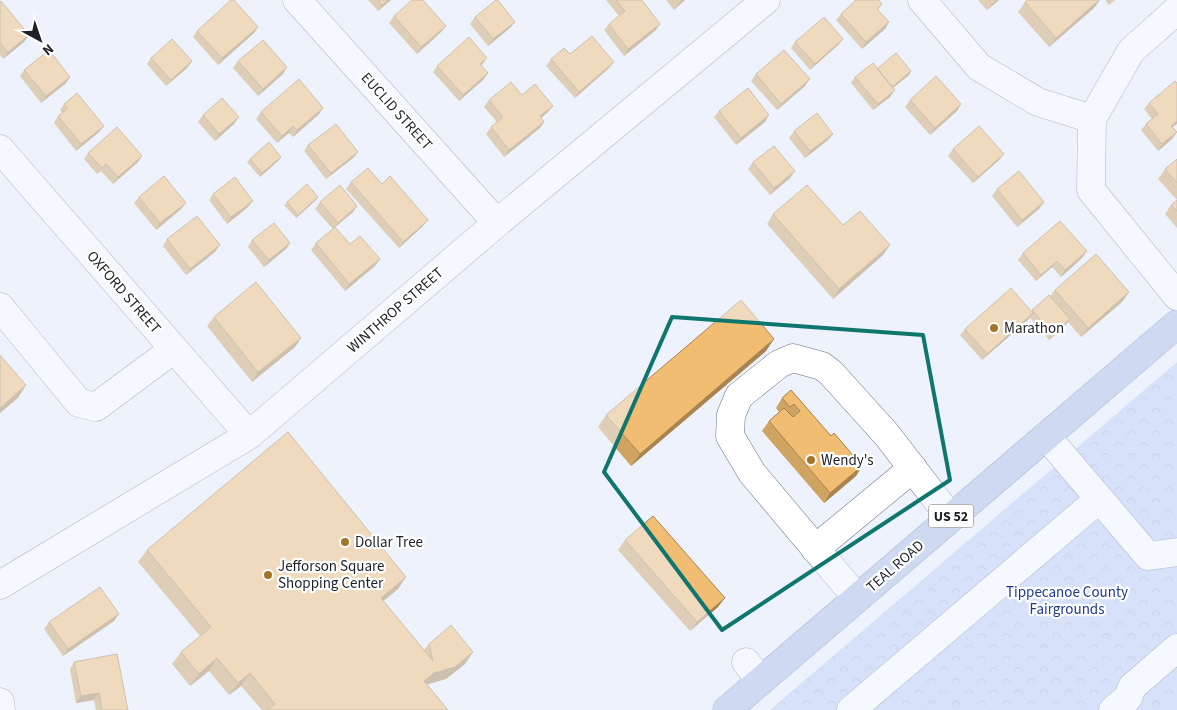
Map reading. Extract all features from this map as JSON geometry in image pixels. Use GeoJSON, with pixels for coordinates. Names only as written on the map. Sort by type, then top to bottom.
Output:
{"type":"FeatureCollection","features":[{"type":"Feature","properties":{"kind":"main road","name":"TEAL ROAD"},"geometry":{"type":"LineString","coordinates":[[727,710],[753,672],[857,598],[1177,324]]}},
{"type":"Feature","properties":{"kind":"street","name":"EUCLID STREET"},"geometry":{"type":"LineString","coordinates":[[298,0],[497,223]]}},
{"type":"Feature","properties":{"kind":"street","name":"WINTHROP STREET"},"geometry":{"type":"LineString","coordinates":[[0,585],[249,435],[497,223],[766,0]]}},
{"type":"Feature","properties":{"kind":"street"},"geometry":{"type":"LineString","coordinates":[[922,0],[979,66],[1038,102],[1092,119]]}},
{"type":"Feature","properties":{"kind":"street"},"geometry":{"type":"LineString","coordinates":[[1177,10],[1131,51],[1092,119],[1091,190],[1177,296]]}},
{"type":"Feature","properties":{"kind":"street","name":"OXFORD STREET"},"geometry":{"type":"LineString","coordinates":[[0,149],[249,435]]}},
{"type":"Feature","properties":{"kind":"street"},"geometry":{"type":"LineString","coordinates":[[0,306],[79,403],[96,407],[174,349]]}},
{"type":"Feature","properties":{"kind":"street"},"geometry":{"type":"LineString","coordinates":[[857,598],[752,473],[730,436],[731,415],[739,396],[779,364],[792,358],[822,366],[831,373],[887,435],[950,517]]}},
{"type":"Feature","properties":{"kind":"street"},"geometry":{"type":"LineString","coordinates":[[1046,436],[1098,500],[1148,556],[1177,552]]}},
{"type":"Feature","properties":{"kind":"street"},"geometry":{"type":"LineString","coordinates":[[815,548],[913,468]]}},
{"type":"Feature","properties":{"kind":"street"},"geometry":{"type":"LineString","coordinates":[[851,710],[1098,500]]}},
{"type":"Feature","properties":{"kind":"street"},"geometry":{"type":"LineString","coordinates":[[1114,710],[1128,698],[1132,687],[1177,648]]}},
{"type":"Feature","properties":{"kind":"street"},"geometry":{"type":"LineString","coordinates":[[0,702],[1,710]]}},
{"type":"Feature","properties":{"kind":"highlighted area"},"geometry":{"type":"Polygon","coordinates":[[[672,317],[923,335],[950,480],[722,630],[604,472],[672,317]]]}},
{"type":"Feature","properties":{"kind":"green space","name":"Tippecanoe County Fairgrounds"},"geometry":{"type":"Polygon","coordinates":[[[1177,362],[1177,710],[770,710],[1177,362]]]}},
{"type":"Feature","properties":{"kind":"building"},"geometry":{"type":"Polygon","coordinates":[[[231,0],[234,0],[258,27],[222,58],[197,31],[231,0]]]}},
{"type":"Feature","properties":{"kind":"building"},"geometry":{"type":"Polygon","coordinates":[[[378,0],[388,0],[382,5],[378,0]]]}},
{"type":"Feature","properties":{"kind":"building"},"geometry":{"type":"Polygon","coordinates":[[[412,0],[423,0],[446,26],[421,47],[394,16],[412,0]]]}},
{"type":"Feature","properties":{"kind":"building"},"geometry":{"type":"Polygon","coordinates":[[[498,0],[515,22],[493,39],[475,17],[498,0]]]}},
{"type":"Feature","properties":{"kind":"building"},"geometry":{"type":"Polygon","coordinates":[[[616,0],[642,0],[660,24],[628,49],[609,24],[625,11],[616,0]]]}},
{"type":"Feature","properties":{"kind":"building"},"geometry":{"type":"Polygon","coordinates":[[[856,0],[879,0],[882,4],[877,9],[889,22],[866,42],[841,14],[856,0]]]}},
{"type":"Feature","properties":{"kind":"building"},"geometry":{"type":"Polygon","coordinates":[[[1027,0],[1099,0],[1056,38],[1025,2],[1027,0]]]}},
{"type":"Feature","properties":{"kind":"building"},"geometry":{"type":"Polygon","coordinates":[[[1,1],[29,35],[8,52],[0,43],[1,1]]]}},
{"type":"Feature","properties":{"kind":"building"},"geometry":{"type":"Polygon","coordinates":[[[824,17],[843,39],[815,64],[795,42],[824,17]]]}},
{"type":"Feature","properties":{"kind":"building"},"geometry":{"type":"Polygon","coordinates":[[[592,36],[614,62],[579,92],[551,59],[564,48],[570,54],[592,36]]]}},
{"type":"Feature","properties":{"kind":"building"},"geometry":{"type":"Polygon","coordinates":[[[469,37],[487,58],[480,64],[488,73],[463,95],[437,66],[469,37]]]}},
{"type":"Feature","properties":{"kind":"building"},"geometry":{"type":"Polygon","coordinates":[[[172,39],[192,61],[171,80],[151,58],[172,39]]]}},
{"type":"Feature","properties":{"kind":"building"},"geometry":{"type":"Polygon","coordinates":[[[263,40],[287,67],[263,89],[238,61],[263,40]]]}},
{"type":"Feature","properties":{"kind":"building"},"geometry":{"type":"Polygon","coordinates":[[[49,50],[70,77],[46,96],[24,70],[49,50]]]}},
{"type":"Feature","properties":{"kind":"building"},"geometry":{"type":"Polygon","coordinates":[[[784,50],[810,79],[781,104],[756,74],[784,50]]]}},
{"type":"Feature","properties":{"kind":"building"},"geometry":{"type":"Polygon","coordinates":[[[896,53],[911,71],[892,87],[877,69],[896,53]]]}},
{"type":"Feature","properties":{"kind":"building"},"geometry":{"type":"Polygon","coordinates":[[[873,63],[895,90],[878,104],[855,77],[873,63]]]}},
{"type":"Feature","properties":{"kind":"building"},"geometry":{"type":"Polygon","coordinates":[[[936,76],[961,104],[935,128],[910,100],[936,76]]]}},
{"type":"Feature","properties":{"kind":"building"},"geometry":{"type":"Polygon","coordinates":[[[299,79],[323,108],[297,130],[293,126],[282,136],[261,112],[299,79]]]}},
{"type":"Feature","properties":{"kind":"building"},"geometry":{"type":"Polygon","coordinates":[[[1175,81],[1177,83],[1177,121],[1171,126],[1177,132],[1162,144],[1146,124],[1158,114],[1149,103],[1175,81]]]}},
{"type":"Feature","properties":{"kind":"building"},"geometry":{"type":"Polygon","coordinates":[[[511,82],[522,95],[535,84],[553,106],[540,116],[544,122],[509,150],[491,127],[503,117],[489,100],[511,82]]]}},
{"type":"Feature","properties":{"kind":"building"},"geometry":{"type":"Polygon","coordinates":[[[748,88],[769,115],[741,138],[719,111],[748,88]]]}},
{"type":"Feature","properties":{"kind":"building"},"geometry":{"type":"Polygon","coordinates":[[[77,93],[104,126],[81,144],[58,116],[68,108],[64,104],[77,93]]]}},
{"type":"Feature","properties":{"kind":"building"},"geometry":{"type":"Polygon","coordinates":[[[222,98],[239,117],[219,134],[203,115],[222,98]]]}},
{"type":"Feature","properties":{"kind":"building"},"geometry":{"type":"Polygon","coordinates":[[[817,113],[833,134],[810,151],[794,131],[817,113]]]}},
{"type":"Feature","properties":{"kind":"building"},"geometry":{"type":"Polygon","coordinates":[[[336,124],[358,152],[331,173],[308,145],[336,124]]]}},
{"type":"Feature","properties":{"kind":"building"},"geometry":{"type":"Polygon","coordinates":[[[979,126],[1004,154],[978,177],[953,149],[979,126]]]}},
{"type":"Feature","properties":{"kind":"building"},"geometry":{"type":"Polygon","coordinates":[[[117,127],[142,156],[118,177],[106,164],[102,168],[88,153],[117,127]]]}},
{"type":"Feature","properties":{"kind":"building"},"geometry":{"type":"Polygon","coordinates":[[[269,142],[281,157],[262,173],[250,159],[269,142]]]}},
{"type":"Feature","properties":{"kind":"building"},"geometry":{"type":"Polygon","coordinates":[[[774,146],[795,171],[774,188],[753,162],[774,146]]]}},
{"type":"Feature","properties":{"kind":"building"},"geometry":{"type":"Polygon","coordinates":[[[1177,159],[1177,183],[1165,169],[1177,159]]]}},
{"type":"Feature","properties":{"kind":"building"},"geometry":{"type":"Polygon","coordinates":[[[368,168],[382,184],[390,176],[428,220],[403,242],[351,182],[368,168]]]}},
{"type":"Feature","properties":{"kind":"building"},"geometry":{"type":"Polygon","coordinates":[[[1019,171],[1044,202],[1022,220],[997,189],[1019,171]]]}},
{"type":"Feature","properties":{"kind":"building"},"geometry":{"type":"Polygon","coordinates":[[[164,176],[186,203],[160,223],[139,197],[164,176]]]}},
{"type":"Feature","properties":{"kind":"building"},"geometry":{"type":"Polygon","coordinates":[[[235,177],[253,201],[231,217],[213,194],[235,177]]]}},
{"type":"Feature","properties":{"kind":"building"},"geometry":{"type":"Polygon","coordinates":[[[307,184],[318,197],[298,215],[287,202],[307,184]]]}},
{"type":"Feature","properties":{"kind":"building"},"geometry":{"type":"Polygon","coordinates":[[[340,185],[357,206],[338,223],[320,202],[340,185]]]}},
{"type":"Feature","properties":{"kind":"building"},"geometry":{"type":"Polygon","coordinates":[[[807,185],[843,225],[860,211],[890,245],[839,289],[773,214],[807,185]]]}},
{"type":"Feature","properties":{"kind":"building"},"geometry":{"type":"Polygon","coordinates":[[[1177,200],[1177,211],[1171,205],[1177,200]]]}},
{"type":"Feature","properties":{"kind":"building"},"geometry":{"type":"Polygon","coordinates":[[[197,216],[220,245],[190,269],[167,239],[197,216]]]}},
{"type":"Feature","properties":{"kind":"building"},"geometry":{"type":"Polygon","coordinates":[[[1060,221],[1087,251],[1065,270],[1057,261],[1041,275],[1023,253],[1060,221]]]}},
{"type":"Feature","properties":{"kind":"building"},"geometry":{"type":"Polygon","coordinates":[[[274,223],[290,243],[269,260],[252,240],[274,223]]]}},
{"type":"Feature","properties":{"kind":"building"},"geometry":{"type":"Polygon","coordinates":[[[335,227],[350,244],[360,236],[380,259],[349,284],[316,243],[335,227]]]}},
{"type":"Feature","properties":{"kind":"building"},"geometry":{"type":"Polygon","coordinates":[[[1096,254],[1129,292],[1088,328],[1055,290],[1096,254]]]}},
{"type":"Feature","properties":{"kind":"building"},"geometry":{"type":"Polygon","coordinates":[[[256,282],[301,338],[258,372],[214,317],[256,282]]]}},
{"type":"Feature","properties":{"kind":"building","name":"Marathon"},"geometry":{"type":"Polygon","coordinates":[[[1011,288],[1033,313],[987,354],[965,329],[1011,288]]]}},
{"type":"Feature","properties":{"kind":"building"},"geometry":{"type":"Polygon","coordinates":[[[1049,295],[1070,319],[1053,334],[1032,310],[1049,295]]]}},
{"type":"Feature","properties":{"kind":"building"},"geometry":{"type":"Polygon","coordinates":[[[741,300],[774,339],[640,454],[606,415],[741,300]]]}},
{"type":"Feature","properties":{"kind":"building"},"geometry":{"type":"Polygon","coordinates":[[[0,355],[26,385],[0,408],[0,355]]]}},
{"type":"Feature","properties":{"kind":"building"},"geometry":{"type":"Polygon","coordinates":[[[791,390],[831,436],[834,433],[862,466],[830,493],[769,421],[784,408],[793,417],[800,411],[794,404],[790,407],[782,398],[791,390]]]}},
{"type":"Feature","properties":{"kind":"building","name":"Jefforson Square Shopping Center"},"geometry":{"type":"Polygon","coordinates":[[[288,432],[406,577],[381,598],[433,661],[429,644],[451,625],[473,652],[455,667],[434,673],[424,681],[448,710],[267,710],[275,704],[250,673],[238,683],[217,658],[199,674],[181,652],[211,627],[147,550],[288,432]]]}},
{"type":"Feature","properties":{"kind":"building"},"geometry":{"type":"Polygon","coordinates":[[[653,516],[725,598],[697,622],[625,540],[653,516]]]}},
{"type":"Feature","properties":{"kind":"building"},"geometry":{"type":"Polygon","coordinates":[[[100,587],[119,614],[68,649],[49,622],[100,587]]]}},
{"type":"Feature","properties":{"kind":"building"},"geometry":{"type":"Polygon","coordinates":[[[117,654],[128,710],[102,710],[99,693],[81,696],[74,662],[117,654]]]}},
{"type":"Feature","properties":{"kind":"place","name":"Marathon"},"geometry":{"type":"Point","coordinates":[994,328]}},
{"type":"Feature","properties":{"kind":"place","name":"Wendy's"},"geometry":{"type":"Point","coordinates":[811,460]}},
{"type":"Feature","properties":{"kind":"place","name":"Dollar Tree"},"geometry":{"type":"Point","coordinates":[345,542]}},
{"type":"Feature","properties":{"kind":"place","name":"Jefforson Square Shopping Center"},"geometry":{"type":"Point","coordinates":[268,575]}}]}
